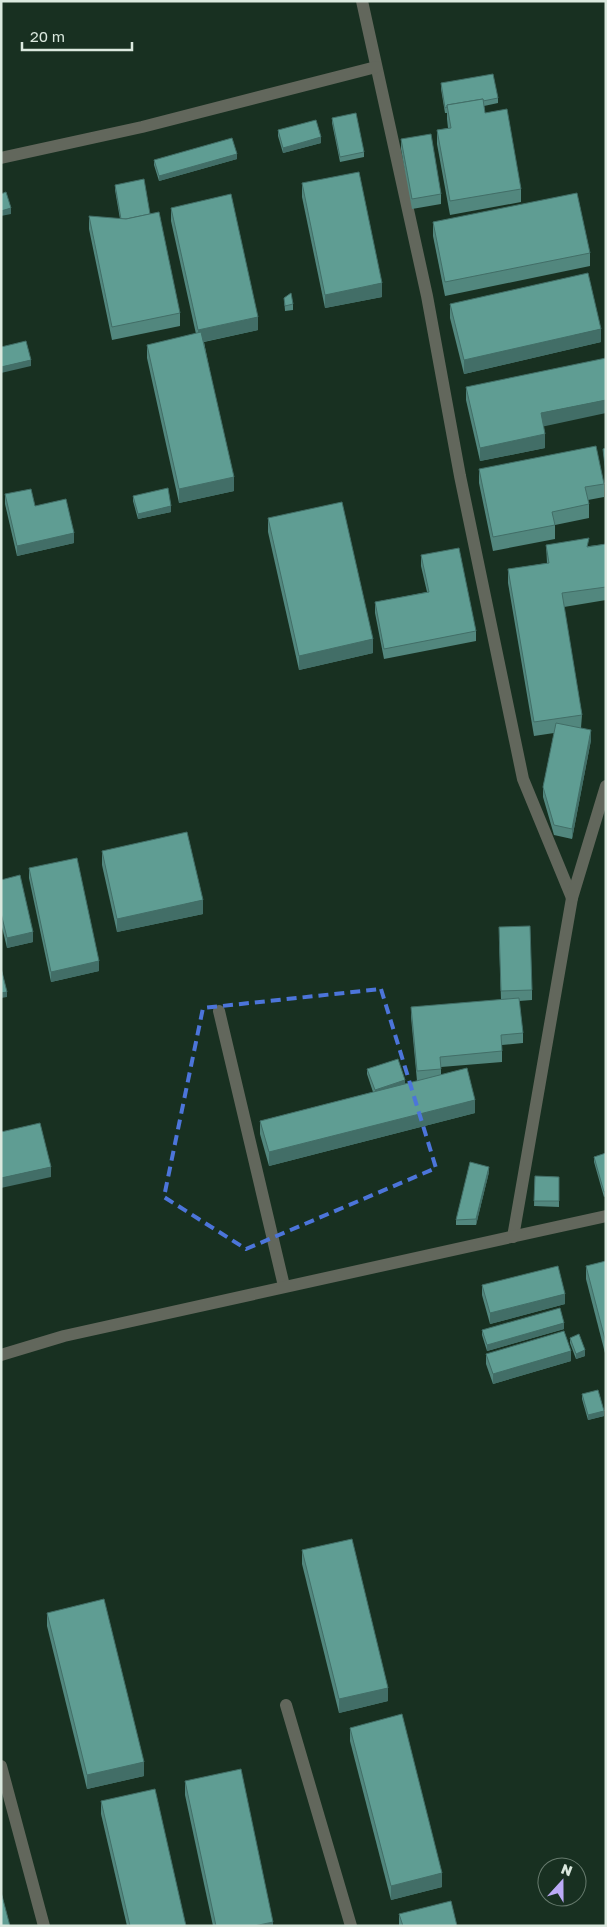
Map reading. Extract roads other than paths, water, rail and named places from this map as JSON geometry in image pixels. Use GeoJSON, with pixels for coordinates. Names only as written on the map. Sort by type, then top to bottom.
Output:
{"type":"FeatureCollection","features":[{"type":"Feature","properties":{"kind":"street"},"geometry":{"type":"LineString","coordinates":[[362,1],[427,296],[460,476],[523,779],[572,898]]}},
{"type":"Feature","properties":{"kind":"street"},"geometry":{"type":"LineString","coordinates":[[1,158],[142,127],[376,67]]}},
{"type":"Feature","properties":{"kind":"street"},"geometry":{"type":"LineString","coordinates":[[513,1237],[572,898],[606,786]]}},
{"type":"Feature","properties":{"kind":"street"},"geometry":{"type":"LineString","coordinates":[[219,1011],[284,1286]]}},
{"type":"Feature","properties":{"kind":"street"},"geometry":{"type":"LineString","coordinates":[[1,1355],[64,1336],[606,1216]]}},
{"type":"Feature","properties":{"kind":"street"},"geometry":{"type":"LineString","coordinates":[[286,1705],[351,1926]]}},
{"type":"Feature","properties":{"kind":"street"},"geometry":{"type":"LineString","coordinates":[[1,1766],[44,1926]]}}]}
